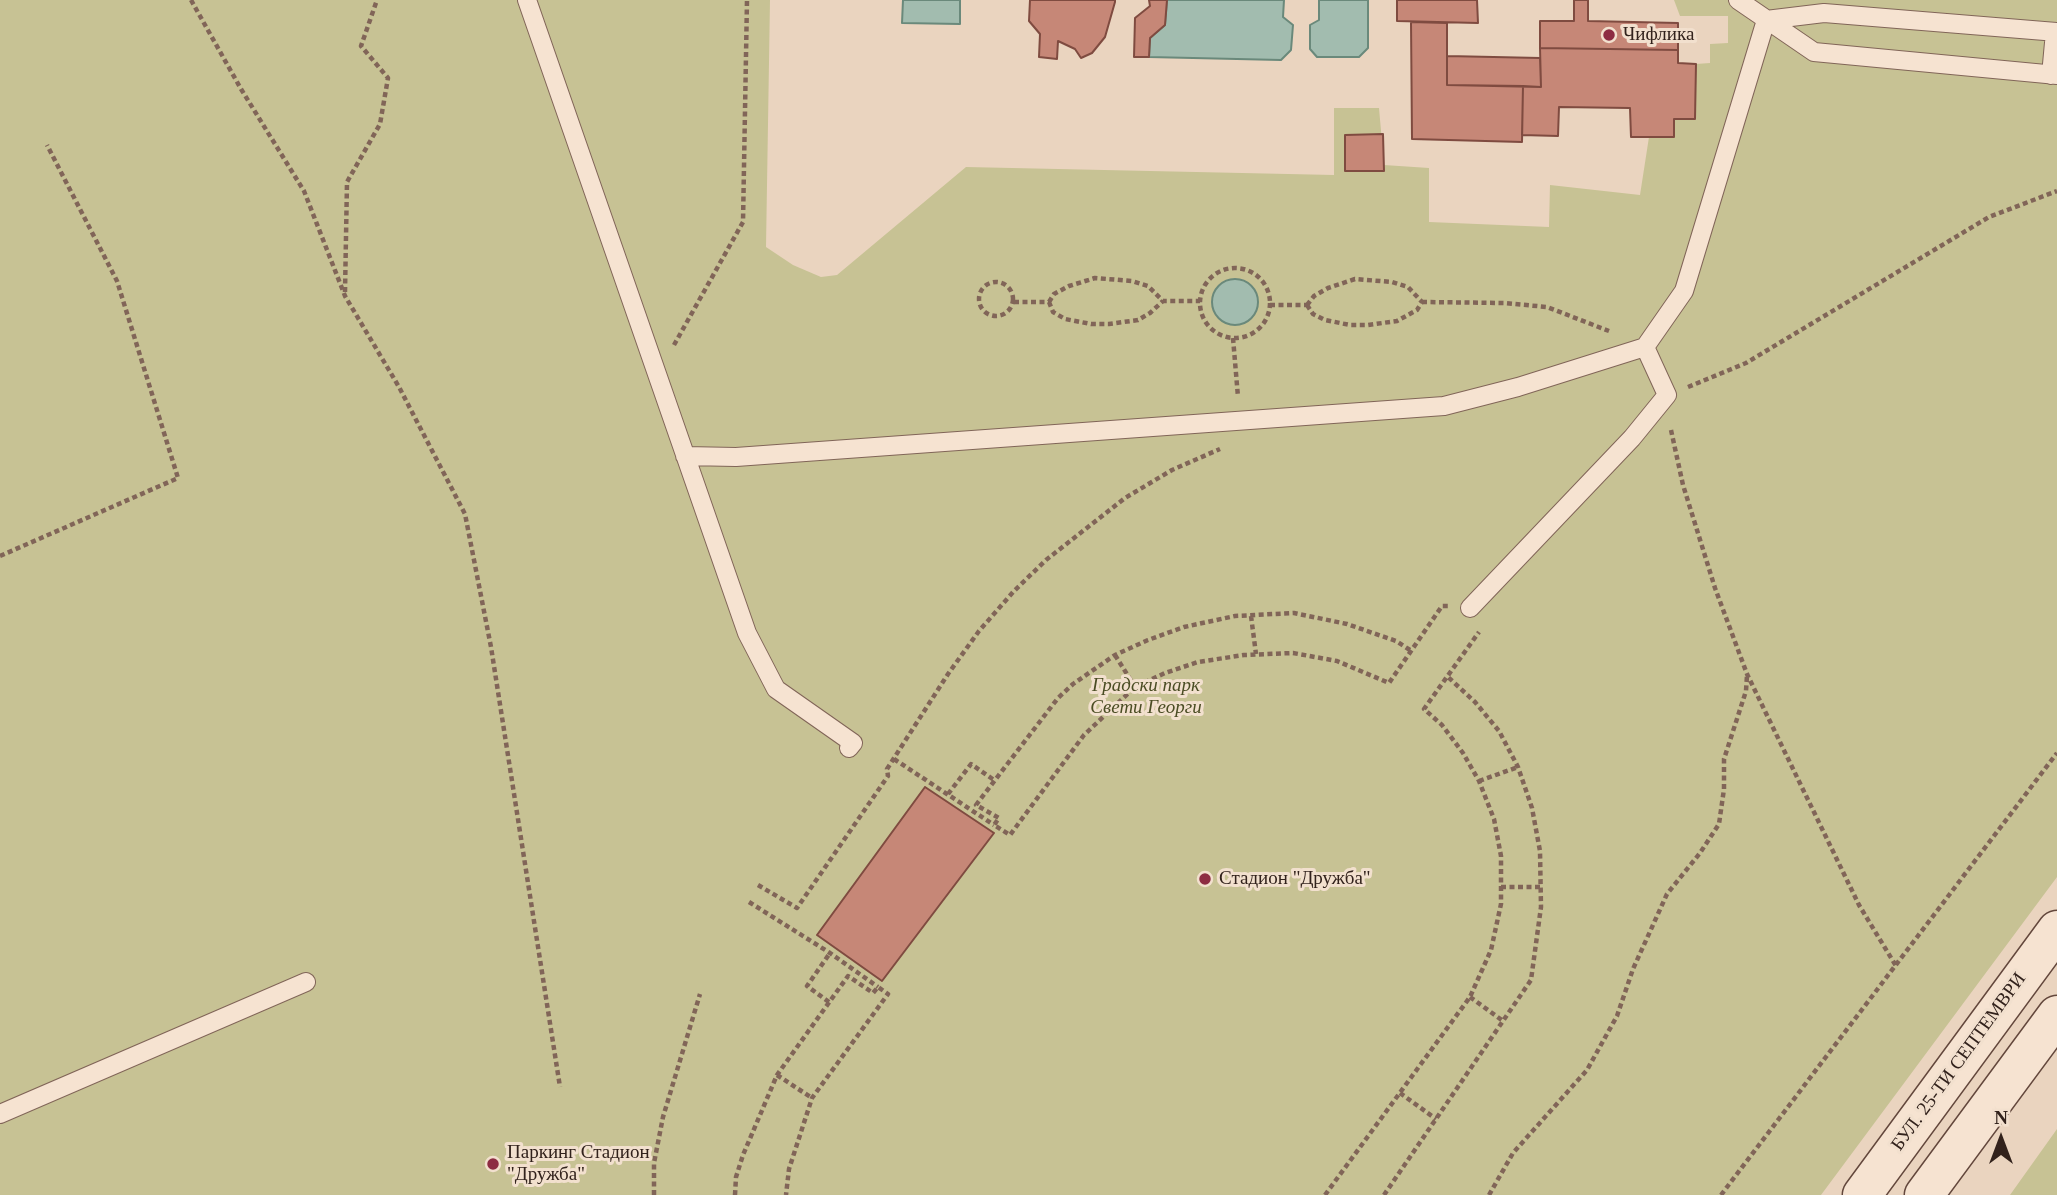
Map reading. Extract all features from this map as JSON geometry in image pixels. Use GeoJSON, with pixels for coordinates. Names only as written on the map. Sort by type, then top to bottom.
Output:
{"type":"FeatureCollection","features":[{"type":"Feature","properties":{"kind":"main road","name":"БУЛ. 25-ТИ СЕПТЕМВРИ"},"geometry":{"type":"LineString","coordinates":[[1862,1195],[2057,930]]}},
{"type":"Feature","properties":{"kind":"main road"},"geometry":{"type":"LineString","coordinates":[[1924,1195],[2057,1014]]}},
{"type":"Feature","properties":{"kind":"lane"},"geometry":{"type":"LineString","coordinates":[[527,0],[747,633],[776,689],[853,743],[849,748]]}},
{"type":"Feature","properties":{"kind":"lane"},"geometry":{"type":"LineString","coordinates":[[1738,0],[1766,20],[1814,52],[2054,75],[2056,32],[1824,13],[1766,20]]}},
{"type":"Feature","properties":{"kind":"lane"},"geometry":{"type":"LineString","coordinates":[[685,456],[736,457],[1444,406],[1518,387],[1645,347],[1684,291],[1766,20]]}},
{"type":"Feature","properties":{"kind":"lane"},"geometry":{"type":"LineString","coordinates":[[1470,608],[1632,438],[1667,395],[1645,347]]}},
{"type":"Feature","properties":{"kind":"lane"},"geometry":{"type":"LineString","coordinates":[[0,1114],[306,982]]}},
{"type":"Feature","properties":{"kind":"path"},"geometry":{"type":"LineString","coordinates":[[191,0],[241,89],[304,191],[345,296],[399,387],[465,514],[491,647],[559,1087]]}},
{"type":"Feature","properties":{"kind":"path"},"geometry":{"type":"LineString","coordinates":[[345,296],[346,182],[380,124],[388,78],[361,46],[377,0]]}},
{"type":"Feature","properties":{"kind":"path"},"geometry":{"type":"LineString","coordinates":[[657,376],[743,222],[747,0]]}},
{"type":"Feature","properties":{"kind":"path"},"geometry":{"type":"LineString","coordinates":[[0,556],[178,478],[117,281],[47,145]]}},
{"type":"Feature","properties":{"kind":"path"},"geometry":{"type":"LineString","coordinates":[[1896,966],[1859,905],[1747,674],[1715,588],[1684,485],[1672,439],[1667,395],[1746,363],[1989,217],[2057,191]]}},
{"type":"Feature","properties":{"kind":"path"},"geometry":{"type":"LineString","coordinates":[[1234,267],[1245,268],[1263,281],[1269,291],[1270,305],[1264,323],[1257,331],[1233,338],[1215,332],[1206,324],[1201,314],[1200,301],[1206,282],[1213,274],[1234,267]]}},
{"type":"Feature","properties":{"kind":"path"},"geometry":{"type":"LineString","coordinates":[[1049,302],[1054,294],[1069,286],[1096,278],[1132,281],[1148,286],[1163,301]]}},
{"type":"Feature","properties":{"kind":"path"},"geometry":{"type":"LineString","coordinates":[[1307,305],[1314,296],[1328,288],[1355,279],[1392,282],[1408,287],[1422,303],[1504,303],[1547,307],[1590,322],[1645,347]]}},
{"type":"Feature","properties":{"kind":"path"},"geometry":{"type":"LineString","coordinates":[[998,282],[1007,286],[1013,294],[1014,302],[1007,312],[999,317],[989,316],[981,309],[978,300],[981,290],[988,284],[998,282]]}},
{"type":"Feature","properties":{"kind":"path"},"geometry":{"type":"LineString","coordinates":[[1049,302],[1054,312],[1065,319],[1109,324],[1138,320],[1163,301],[1200,301]]}},
{"type":"Feature","properties":{"kind":"path"},"geometry":{"type":"LineString","coordinates":[[1014,302],[1049,302]]}},
{"type":"Feature","properties":{"kind":"path"},"geometry":{"type":"LineString","coordinates":[[1307,305],[1313,314],[1325,320],[1368,325],[1397,321],[1417,310],[1422,303]]}},
{"type":"Feature","properties":{"kind":"path"},"geometry":{"type":"LineString","coordinates":[[1270,305],[1307,305]]}},
{"type":"Feature","properties":{"kind":"path"},"geometry":{"type":"LineString","coordinates":[[1233,338],[1240,419]]}},
{"type":"Feature","properties":{"kind":"path"},"geometry":{"type":"LineString","coordinates":[[758,885],[796,908],[888,776],[887,769],[947,674],[979,631],[1046,560],[1125,498],[1172,470],[1221,448]]}},
{"type":"Feature","properties":{"kind":"path"},"geometry":{"type":"LineString","coordinates":[[894,759],[1010,835],[1084,734],[1135,687],[1198,662],[1256,654],[1293,653],[1338,661],[1389,683],[1442,606]]}},
{"type":"Feature","properties":{"kind":"path"},"geometry":{"type":"LineString","coordinates":[[994,825],[999,818],[976,805],[1058,698],[1073,684],[1115,655],[1148,640],[1184,627],[1235,616],[1294,613],[1347,624],[1396,641],[1410,650]]}},
{"type":"Feature","properties":{"kind":"path"},"geometry":{"type":"LineString","coordinates":[[1251,616],[1256,654]]}},
{"type":"Feature","properties":{"kind":"path"},"geometry":{"type":"LineString","coordinates":[[1325,1195],[1470,997],[1491,950],[1502,904],[1501,856],[1494,819],[1479,781],[1463,753],[1442,725],[1424,709],[1479,632]]}},
{"type":"Feature","properties":{"kind":"path"},"geometry":{"type":"LineString","coordinates":[[1115,655],[1135,687]]}},
{"type":"Feature","properties":{"kind":"path"},"geometry":{"type":"LineString","coordinates":[[1489,1195],[1513,1153],[1587,1070],[1617,1016],[1633,969],[1667,894],[1719,824],[1724,789],[1724,759],[1746,691],[1747,674]]}},
{"type":"Feature","properties":{"kind":"path"},"geometry":{"type":"LineString","coordinates":[[1384,1195],[1531,980],[1541,907],[1540,850],[1534,819],[1518,768],[1499,731],[1475,702],[1448,677]]}},
{"type":"Feature","properties":{"kind":"path"},"geometry":{"type":"LineString","coordinates":[[1721,1195],[2057,753]]}},
{"type":"Feature","properties":{"kind":"path"},"geometry":{"type":"LineString","coordinates":[[947,794],[971,764],[994,780]]}},
{"type":"Feature","properties":{"kind":"path"},"geometry":{"type":"LineString","coordinates":[[1479,781],[1518,768]]}},
{"type":"Feature","properties":{"kind":"path"},"geometry":{"type":"LineString","coordinates":[[1501,887],[1541,887]]}},
{"type":"Feature","properties":{"kind":"path"},"geometry":{"type":"LineString","coordinates":[[749,902],[830,953],[888,994],[812,1098],[789,1169],[786,1195]]}},
{"type":"Feature","properties":{"kind":"path"},"geometry":{"type":"LineString","coordinates":[[830,953],[807,986],[830,1002]]}},
{"type":"Feature","properties":{"kind":"path"},"geometry":{"type":"LineString","coordinates":[[735,1195],[736,1177],[743,1155],[777,1076],[848,976],[873,993],[878,987]]}},
{"type":"Feature","properties":{"kind":"path"},"geometry":{"type":"LineString","coordinates":[[654,1195],[654,1163],[663,1117],[700,994]]}},
{"type":"Feature","properties":{"kind":"path"},"geometry":{"type":"LineString","coordinates":[[1470,997],[1503,1021]]}},
{"type":"Feature","properties":{"kind":"path"},"geometry":{"type":"LineString","coordinates":[[777,1076],[812,1098]]}},
{"type":"Feature","properties":{"kind":"path"},"geometry":{"type":"LineString","coordinates":[[1400,1093],[1436,1119]]}},
{"type":"Feature","properties":{"kind":"path"},"geometry":{"type":"LineString","coordinates":[[1329,1189],[1337,1195]]}},
{"type":"Feature","properties":{"kind":"green space","name":"Градски парк Свети Георги"},"geometry":{"type":"Polygon","coordinates":[[[0,0],[770,0],[766,247],[793,265],[821,277],[837,275],[966,167],[1334,175],[1334,108],[1379,108],[1384,165],[1429,168],[1429,222],[1549,227],[1550,185],[1640,195],[1649,137],[1674,137],[1674,119],[1695,119],[1696,64],[1710,63],[1710,44],[1728,43],[1728,16],[1680,16],[1674,0],[2057,0],[2057,877],[1821,1195],[0,1195],[0,0]]]}},
{"type":"Feature","properties":{"kind":"green space"},"geometry":{"type":"Polygon","coordinates":[[[2057,1129],[2057,1195],[2010,1195],[2057,1129]]]}},
{"type":"Feature","properties":{"kind":"shaded area"},"geometry":{"type":"Polygon","coordinates":[[[903,0],[960,0],[960,24],[902,23],[903,0]]]}},
{"type":"Feature","properties":{"kind":"shaded area"},"geometry":{"type":"Polygon","coordinates":[[[1167,0],[1284,0],[1283,17],[1293,25],[1291,50],[1281,60],[1149,57],[1150,38],[1165,25],[1167,0]]]}},
{"type":"Feature","properties":{"kind":"shaded area"},"geometry":{"type":"Polygon","coordinates":[[[1319,0],[1368,0],[1368,48],[1359,57],[1317,57],[1310,49],[1310,25],[1319,20],[1319,0]]]}},
{"type":"Feature","properties":{"kind":"shaded area"},"geometry":{"type":"Polygon","coordinates":[[[1235,279],[1251,286],[1258,302],[1251,318],[1235,325],[1219,318],[1212,302],[1219,286],[1235,279]]]}},
{"type":"Feature","properties":{"kind":"building"},"geometry":{"type":"Polygon","coordinates":[[[1030,0],[1115,2],[1105,37],[1092,53],[1081,58],[1075,49],[1058,41],[1057,59],[1039,57],[1040,34],[1029,21],[1030,0]]]}},
{"type":"Feature","properties":{"kind":"building"},"geometry":{"type":"Polygon","coordinates":[[[1149,0],[1167,0],[1165,25],[1150,38],[1149,57],[1134,57],[1135,18],[1150,6],[1149,0]]]}},
{"type":"Feature","properties":{"kind":"building"},"geometry":{"type":"Polygon","coordinates":[[[1397,0],[1477,0],[1478,23],[1397,21],[1397,0]]]}},
{"type":"Feature","properties":{"kind":"building","name":"Чифлика"},"geometry":{"type":"Polygon","coordinates":[[[1574,0],[1588,0],[1588,21],[1678,23],[1678,50],[1540,48],[1540,21],[1574,21],[1574,0]]]}},
{"type":"Feature","properties":{"kind":"building"},"geometry":{"type":"Polygon","coordinates":[[[1411,22],[1447,23],[1447,85],[1523,86],[1522,142],[1412,139],[1411,22]]]}},
{"type":"Feature","properties":{"kind":"building"},"geometry":{"type":"Polygon","coordinates":[[[1540,48],[1678,50],[1678,63],[1696,64],[1695,119],[1674,119],[1674,137],[1631,137],[1630,108],[1559,107],[1558,136],[1522,135],[1523,86],[1541,87],[1540,48]]]}},
{"type":"Feature","properties":{"kind":"building"},"geometry":{"type":"Polygon","coordinates":[[[1447,56],[1540,58],[1541,87],[1447,85],[1447,56]]]}},
{"type":"Feature","properties":{"kind":"building"},"geometry":{"type":"Polygon","coordinates":[[[1383,134],[1384,171],[1345,171],[1345,135],[1383,134]]]}},
{"type":"Feature","properties":{"kind":"building"},"geometry":{"type":"Polygon","coordinates":[[[925,787],[994,833],[882,981],[817,935],[925,787]]]}},
{"type":"Feature","properties":{"kind":"place","name":"Чифлика"},"geometry":{"type":"Point","coordinates":[1609,35]}},
{"type":"Feature","properties":{"kind":"place","name":"Стадион \"Дружба\""},"geometry":{"type":"Point","coordinates":[1205,879]}},
{"type":"Feature","properties":{"kind":"place","name":"Паркинг Стадион \"Дружба\""},"geometry":{"type":"Point","coordinates":[493,1164]}}]}
